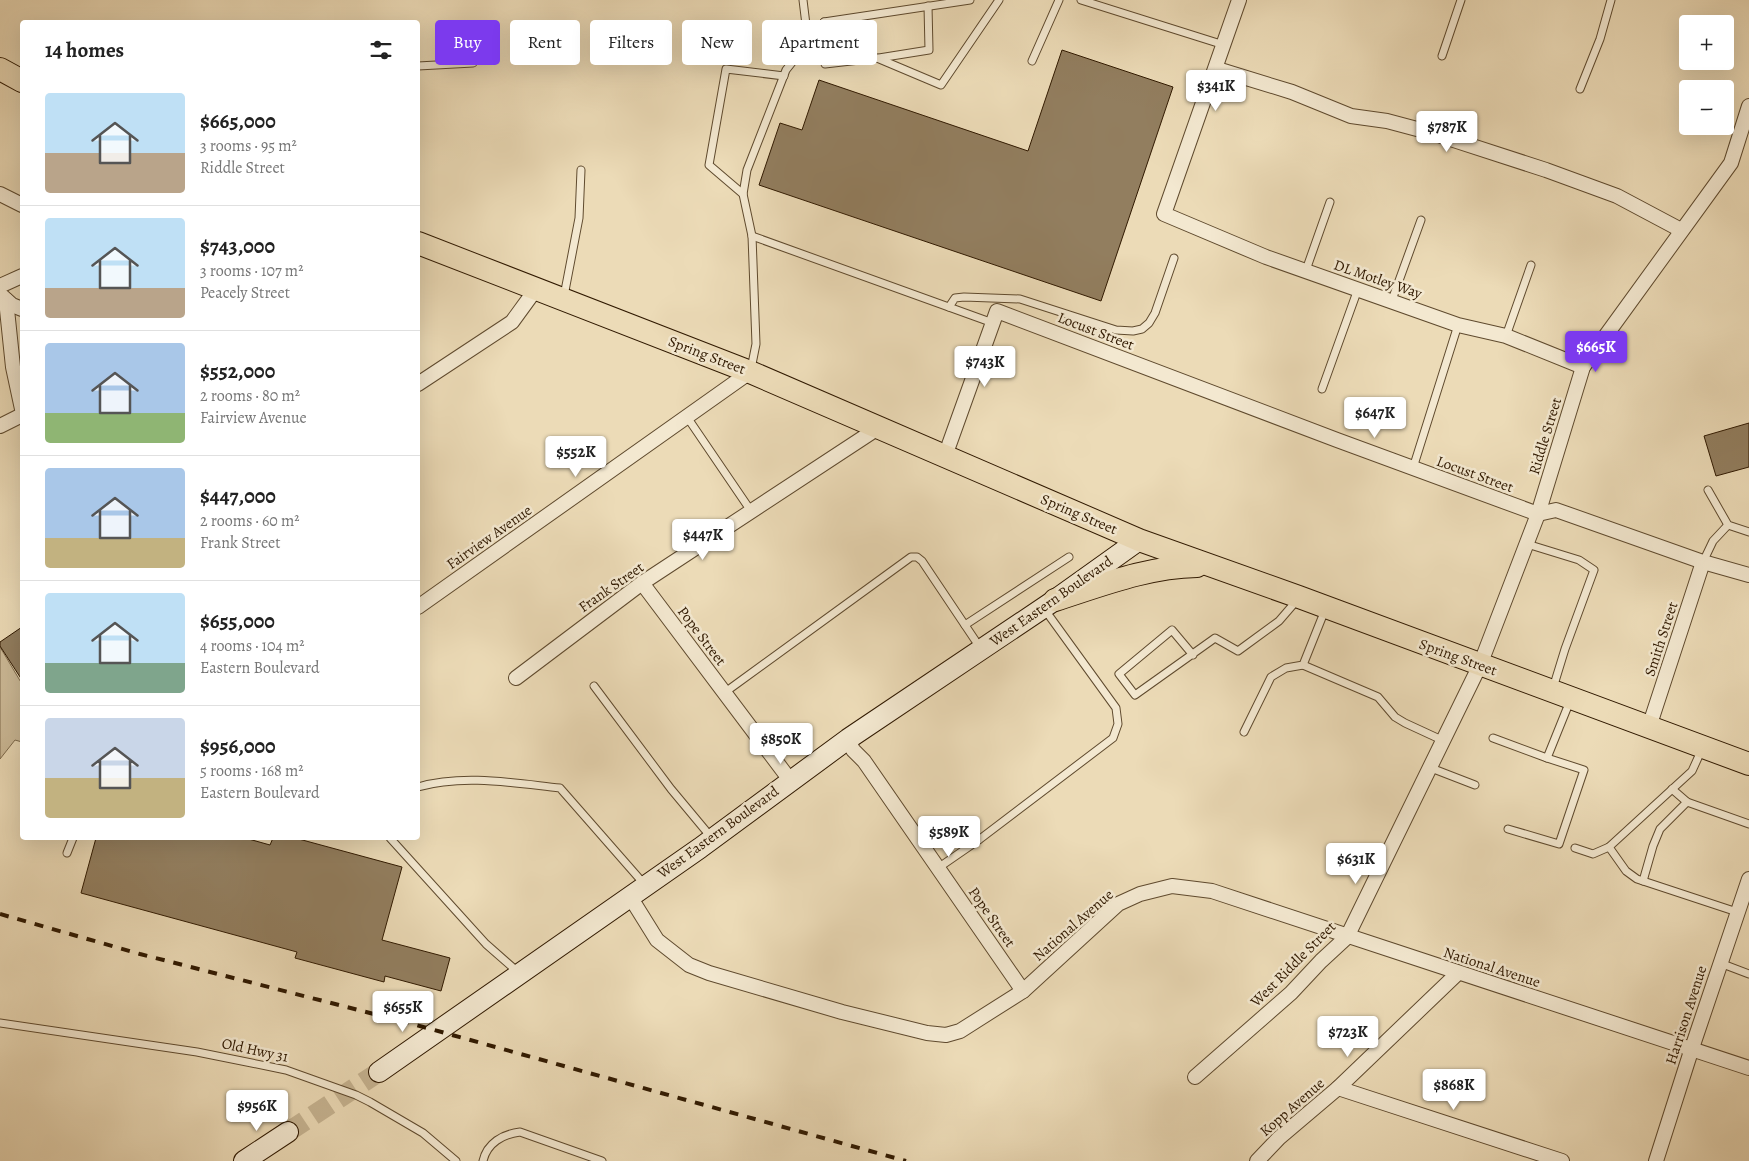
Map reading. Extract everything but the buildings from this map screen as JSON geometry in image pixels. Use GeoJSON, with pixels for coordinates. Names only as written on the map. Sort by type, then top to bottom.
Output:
{"type":"FeatureCollection","features":[{"type":"Feature","properties":{"kind":"main road"},"geometry":{"type":"LineString","coordinates":[[0,69],[20,80]]}},
{"type":"Feature","properties":{"kind":"main road","name":"Spring Street"},"geometry":{"type":"LineString","coordinates":[[420,244],[750,372],[1139,540],[1300,597],[1749,764]]}},
{"type":"Feature","properties":{"kind":"main road","name":"West Eastern Boulevard"},"geometry":{"type":"LineString","coordinates":[[379,1072],[637,890],[700,848],[711,838],[848,739],[982,650],[1139,540]]}},
{"type":"Feature","properties":{"kind":"main road"},"geometry":{"type":"LineString","coordinates":[[1049,604],[1146,571],[1208,565]]}},
{"type":"Feature","properties":{"kind":"main road"},"geometry":{"type":"LineString","coordinates":[[244,1161],[288,1132]]}},
{"type":"Feature","properties":{"kind":"street"},"geometry":{"type":"LineString","coordinates":[[1239,0],[1217,69],[1292,92],[1352,116],[1387,121],[1423,130],[1546,170],[1617,196],[1681,230]]}},
{"type":"Feature","properties":{"kind":"street","name":"DL Motley Way"},"geometry":{"type":"LineString","coordinates":[[1217,69],[1164,214],[1266,257],[1392,300],[1458,325],[1506,336],[1583,367]]}},
{"type":"Feature","properties":{"kind":"street","name":"Riddle Street"},"geometry":{"type":"LineString","coordinates":[[1480,665],[1538,514],[1583,367],[1731,163],[1749,106]]}},
{"type":"Feature","properties":{"kind":"street"},"geometry":{"type":"LineString","coordinates":[[0,194],[20,204]]}},
{"type":"Feature","properties":{"kind":"street"},"geometry":{"type":"LineString","coordinates":[[0,286],[20,277]]}},
{"type":"Feature","properties":{"kind":"street"},"geometry":{"type":"LineString","coordinates":[[420,383],[512,322],[536,288]]}},
{"type":"Feature","properties":{"kind":"street"},"geometry":{"type":"LineString","coordinates":[[3,297],[12,305],[20,308]]}},
{"type":"Feature","properties":{"kind":"street"},"geometry":{"type":"LineString","coordinates":[[3,297],[13,367],[20,400]]}},
{"type":"Feature","properties":{"kind":"street"},"geometry":{"type":"LineString","coordinates":[[945,456],[995,317]]}},
{"type":"Feature","properties":{"kind":"street","name":"Locust Street"},"geometry":{"type":"LineString","coordinates":[[995,317],[1538,514],[1556,510],[1703,562],[1749,575]]}},
{"type":"Feature","properties":{"kind":"street","name":"Fairview Avenue"},"geometry":{"type":"LineString","coordinates":[[420,606],[750,372]]}},
{"type":"Feature","properties":{"kind":"street"},"geometry":{"type":"LineString","coordinates":[[0,426],[20,416]]}},
{"type":"Feature","properties":{"kind":"street","name":"Frank Street"},"geometry":{"type":"LineString","coordinates":[[516,678],[642,583],[878,428]]}},
{"type":"Feature","properties":{"kind":"street","name":"Smith Street"},"geometry":{"type":"LineString","coordinates":[[1649,727],[1703,562]]}},
{"type":"Feature","properties":{"kind":"street","name":"Pope Street"},"geometry":{"type":"LineString","coordinates":[[642,583],[790,780]]}},
{"type":"Feature","properties":{"kind":"street","name":"West Riddle Street"},"geometry":{"type":"LineString","coordinates":[[1195,1077],[1291,993],[1320,961],[1347,936],[1480,665]]}},
{"type":"Feature","properties":{"kind":"street","name":"Pope Street"},"geometry":{"type":"LineString","coordinates":[[848,739],[853,750],[864,761],[1023,991]]}},
{"type":"Feature","properties":{"kind":"street","name":"Harrison Avenue"},"geometry":{"type":"LineString","coordinates":[[1656,1161],[1749,879]]}},
{"type":"Feature","properties":{"kind":"street","name":"National Avenue"},"geometry":{"type":"LineString","coordinates":[[637,890],[657,940],[689,965],[709,973],[842,1012],[927,1033],[946,1035],[960,1031],[1023,991],[1118,904],[1140,894],[1172,886],[1212,890],[1749,1068]]}},
{"type":"Feature","properties":{"kind":"street","name":"Kopp Avenue"},"geometry":{"type":"LineString","coordinates":[[1257,1161],[1279,1138],[1338,1088],[1458,973]]}},
{"type":"Feature","properties":{"kind":"street"},"geometry":{"type":"LineString","coordinates":[[1338,1088],[1562,1161]]}},
{"type":"Feature","properties":{"kind":"lane"},"geometry":{"type":"LineString","coordinates":[[803,0],[805,20]]}},
{"type":"Feature","properties":{"kind":"lane"},"geometry":{"type":"LineString","coordinates":[[837,20],[970,0]]}},
{"type":"Feature","properties":{"kind":"lane"},"geometry":{"type":"LineString","coordinates":[[877,58],[941,85],[999,0]]}},
{"type":"Feature","properties":{"kind":"lane"},"geometry":{"type":"LineString","coordinates":[[1032,61],[1059,0]]}},
{"type":"Feature","properties":{"kind":"lane"},"geometry":{"type":"LineString","coordinates":[[1081,0],[1224,45]]}},
{"type":"Feature","properties":{"kind":"lane"},"geometry":{"type":"LineString","coordinates":[[1442,56],[1461,0]]}},
{"type":"Feature","properties":{"kind":"lane"},"geometry":{"type":"LineString","coordinates":[[1580,89],[1600,39],[1611,0]]}},
{"type":"Feature","properties":{"kind":"lane"},"geometry":{"type":"LineString","coordinates":[[877,58],[929,50],[928,6]]}},
{"type":"Feature","properties":{"kind":"lane"},"geometry":{"type":"LineString","coordinates":[[420,66],[436,65]]}},
{"type":"Feature","properties":{"kind":"lane"},"geometry":{"type":"LineString","coordinates":[[750,372],[756,344],[752,236],[743,194],[747,170],[786,70],[790,65]]}},
{"type":"Feature","properties":{"kind":"lane"},"geometry":{"type":"LineString","coordinates":[[743,194],[709,165],[726,69],[784,76]]}},
{"type":"Feature","properties":{"kind":"lane"},"geometry":{"type":"LineString","coordinates":[[564,299],[571,270],[579,218],[581,170]]}},
{"type":"Feature","properties":{"kind":"lane"},"geometry":{"type":"LineString","coordinates":[[1306,270],[1330,202]]}},
{"type":"Feature","properties":{"kind":"lane"},"geometry":{"type":"LineString","coordinates":[[1392,300],[1421,220]]}},
{"type":"Feature","properties":{"kind":"lane"},"geometry":{"type":"LineString","coordinates":[[752,236],[949,308],[995,317]]}},
{"type":"Feature","properties":{"kind":"lane"},"geometry":{"type":"LineString","coordinates":[[949,308],[955,298],[1010,297],[1036,303],[1116,330],[1133,331],[1142,329],[1149,323],[1155,313],[1174,258]]}},
{"type":"Feature","properties":{"kind":"lane"},"geometry":{"type":"LineString","coordinates":[[1506,336],[1532,265]]}},
{"type":"Feature","properties":{"kind":"lane"},"geometry":{"type":"LineString","coordinates":[[1322,388],[1358,289]]}},
{"type":"Feature","properties":{"kind":"lane"},"geometry":{"type":"LineString","coordinates":[[1413,468],[1458,325]]}},
{"type":"Feature","properties":{"kind":"lane"},"geometry":{"type":"LineString","coordinates":[[687,417],[751,511]]}},
{"type":"Feature","properties":{"kind":"lane"},"geometry":{"type":"LineString","coordinates":[[1708,490],[1728,525],[1749,532]]}},
{"type":"Feature","properties":{"kind":"lane"},"geometry":{"type":"LineString","coordinates":[[1703,562],[1713,541],[1728,525]]}},
{"type":"Feature","properties":{"kind":"lane"},"geometry":{"type":"LineString","coordinates":[[1527,544],[1578,560],[1594,570],[1564,649],[1562,695],[1547,758]]}},
{"type":"Feature","properties":{"kind":"lane"},"geometry":{"type":"LineString","coordinates":[[724,693],[911,557],[917,557],[922,561],[982,650]]}},
{"type":"Feature","properties":{"kind":"lane"},"geometry":{"type":"LineString","coordinates":[[965,624],[1069,557]]}},
{"type":"Feature","properties":{"kind":"lane"},"geometry":{"type":"LineString","coordinates":[[1193,655],[1172,630],[1119,674],[1135,695],[1193,655],[1216,638],[1238,651],[1279,621],[1300,597]]}},
{"type":"Feature","properties":{"kind":"lane"},"geometry":{"type":"LineString","coordinates":[[938,868],[980,839],[1113,738],[1118,724],[1116,708],[1049,604]]}},
{"type":"Feature","properties":{"kind":"lane"},"geometry":{"type":"LineString","coordinates":[[1303,664],[1326,607]]}},
{"type":"Feature","properties":{"kind":"lane"},"geometry":{"type":"LineString","coordinates":[[1244,732],[1271,677],[1286,668],[1303,664],[1378,697],[1395,717],[1444,741]]}},
{"type":"Feature","properties":{"kind":"lane"},"geometry":{"type":"LineString","coordinates":[[594,686],[665,781],[711,838]]}},
{"type":"Feature","properties":{"kind":"lane"},"geometry":{"type":"LineString","coordinates":[[1493,738],[1584,770],[1559,844],[1508,829]]}},
{"type":"Feature","properties":{"kind":"lane"},"geometry":{"type":"LineString","coordinates":[[1575,848],[1593,854],[1609,848],[1692,771],[1703,747]]}},
{"type":"Feature","properties":{"kind":"lane"},"geometry":{"type":"LineString","coordinates":[[1431,768],[1475,785]]}},
{"type":"Feature","properties":{"kind":"lane"},"geometry":{"type":"LineString","coordinates":[[420,786],[437,782],[494,781],[560,788],[637,890]]}},
{"type":"Feature","properties":{"kind":"lane"},"geometry":{"type":"LineString","coordinates":[[1672,789],[1687,802],[1749,824]]}},
{"type":"Feature","properties":{"kind":"lane"},"geometry":{"type":"LineString","coordinates":[[1643,881],[1660,829],[1687,802]]}},
{"type":"Feature","properties":{"kind":"lane"},"geometry":{"type":"LineString","coordinates":[[67,853],[72,840]]}},
{"type":"Feature","properties":{"kind":"lane"},"geometry":{"type":"LineString","coordinates":[[392,840],[486,944],[519,973]]}},
{"type":"Feature","properties":{"kind":"lane"},"geometry":{"type":"LineString","coordinates":[[1609,848],[1626,871],[1643,881],[1737,912]]}},
{"type":"Feature","properties":{"kind":"lane"},"geometry":{"type":"LineString","coordinates":[[1720,964],[1749,974]]}},
{"type":"Feature","properties":{"kind":"lane","name":"Old Hwy 31"},"geometry":{"type":"LineString","coordinates":[[0,1022],[196,1052],[286,1070],[370,1102],[423,1133],[456,1161]]}},
{"type":"Feature","properties":{"kind":"lane"},"geometry":{"type":"LineString","coordinates":[[483,1161],[486,1151],[502,1137],[506,1134],[520,1132],[602,1161]]}},
{"type":"Feature","properties":{"kind":"shaded area"},"geometry":{"type":"Polygon","coordinates":[[[0,647],[20,681],[20,741],[15,740],[0,759],[0,647]]]}},
{"type":"Feature","properties":{"kind":"tunnel"},"geometry":{"type":"LineString","coordinates":[[288,1132],[379,1072]]}},
{"type":"Feature","properties":{"kind":"railway"},"geometry":{"type":"LineString","coordinates":[[0,914],[140,954],[409,1023],[906,1161]]}}]}
